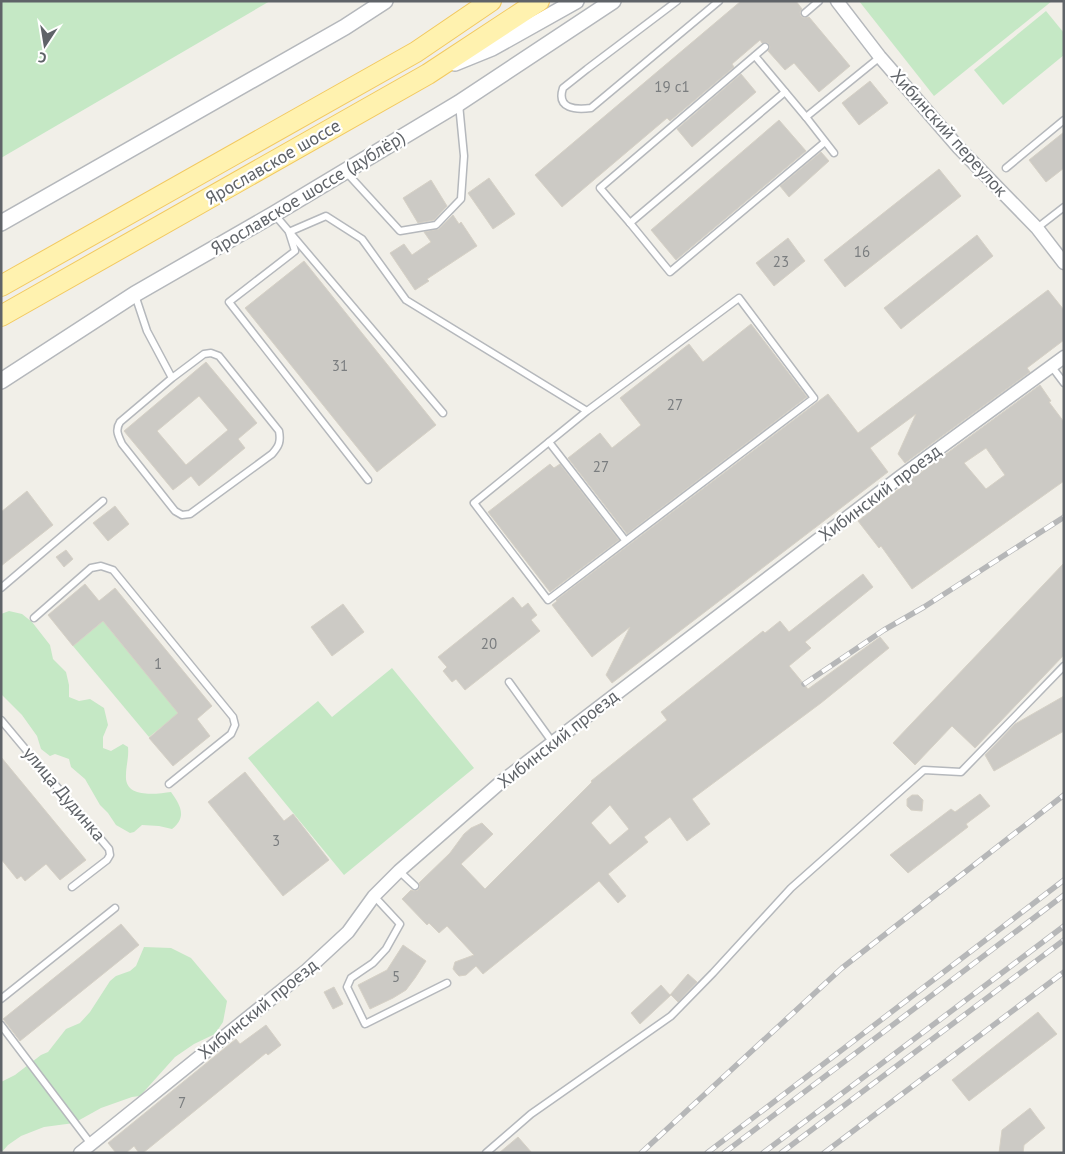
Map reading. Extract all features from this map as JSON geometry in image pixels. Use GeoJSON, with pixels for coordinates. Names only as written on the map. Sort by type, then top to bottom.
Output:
{"type":"FeatureCollection","features":[{"type":"Feature","properties":{"kind":"main road","name":"Ярославское шоссе"},"geometry":{"type":"LineString","coordinates":[[1,286],[416,52],[491,1]]}},
{"type":"Feature","properties":{"kind":"main road","name":"Ярославское шоссе"},"geometry":{"type":"LineString","coordinates":[[1,316],[428,74],[540,1]]}},
{"type":"Feature","properties":{"kind":"street"},"geometry":{"type":"LineString","coordinates":[[1,223],[336,32],[385,1]]}},
{"type":"Feature","properties":{"kind":"street"},"geometry":{"type":"LineString","coordinates":[[428,74],[492,48],[576,1]]}},
{"type":"Feature","properties":{"kind":"street","name":"Ярославское шоссе (дублёр)"},"geometry":{"type":"LineString","coordinates":[[1,381],[134,294],[274,214],[459,103],[613,1]]}},
{"type":"Feature","properties":{"kind":"street","name":"Хибинский переулок"},"geometry":{"type":"LineString","coordinates":[[837,1],[880,57],[959,148],[1037,228],[1064,263]]}},
{"type":"Feature","properties":{"kind":"street","name":"Хибинский проезд"},"geometry":{"type":"LineString","coordinates":[[80,1153],[307,970],[348,932],[374,896],[399,870],[501,782],[900,477],[1064,357]]}},
{"type":"Feature","properties":{"kind":"lane"},"geometry":{"type":"LineString","coordinates":[[676,1],[564,88],[562,98],[565,104],[576,109],[591,108],[719,1]]}},
{"type":"Feature","properties":{"kind":"lane"},"geometry":{"type":"LineString","coordinates":[[805,13],[819,1]]}},
{"type":"Feature","properties":{"kind":"lane"},"geometry":{"type":"LineString","coordinates":[[765,47],[600,188],[670,272],[825,142]]}},
{"type":"Feature","properties":{"kind":"lane"},"geometry":{"type":"LineString","coordinates":[[755,56],[834,153]]}},
{"type":"Feature","properties":{"kind":"lane"},"geometry":{"type":"LineString","coordinates":[[806,118],[880,57]]}},
{"type":"Feature","properties":{"kind":"lane"},"geometry":{"type":"LineString","coordinates":[[630,223],[785,92]]}},
{"type":"Feature","properties":{"kind":"lane"},"geometry":{"type":"LineString","coordinates":[[346,171],[400,231],[436,225],[461,199],[464,156],[459,103]]}},
{"type":"Feature","properties":{"kind":"lane"},"geometry":{"type":"LineString","coordinates":[[1006,168],[1064,120]]}},
{"type":"Feature","properties":{"kind":"lane"},"geometry":{"type":"LineString","coordinates":[[1037,228],[1064,206]]}},
{"type":"Feature","properties":{"kind":"lane"},"geometry":{"type":"LineString","coordinates":[[274,214],[443,413]]}},
{"type":"Feature","properties":{"kind":"lane"},"geometry":{"type":"LineString","coordinates":[[289,232],[326,216],[362,239],[406,300],[588,411]]}},
{"type":"Feature","properties":{"kind":"lane"},"geometry":{"type":"LineString","coordinates":[[289,232],[295,251],[229,302],[368,480]]}},
{"type":"Feature","properties":{"kind":"lane"},"geometry":{"type":"LineString","coordinates":[[134,294],[147,331],[172,378]]}},
{"type":"Feature","properties":{"kind":"lane"},"geometry":{"type":"LineString","coordinates":[[738,298],[814,398],[548,600],[474,503],[548,442],[738,298]]}},
{"type":"Feature","properties":{"kind":"lane"},"geometry":{"type":"LineString","coordinates":[[211,353],[219,356],[279,431],[281,438],[279,447],[272,454],[190,514],[182,515],[175,511],[117,435],[117,427],[120,422],[172,378],[204,354],[211,353]]}},
{"type":"Feature","properties":{"kind":"lane"},"geometry":{"type":"LineString","coordinates":[[1052,367],[1064,383]]}},
{"type":"Feature","properties":{"kind":"lane"},"geometry":{"type":"LineString","coordinates":[[548,442],[625,540]]}},
{"type":"Feature","properties":{"kind":"lane"},"geometry":{"type":"LineString","coordinates":[[1,588],[103,501]]}},
{"type":"Feature","properties":{"kind":"lane"},"geometry":{"type":"LineString","coordinates":[[34,618],[91,568],[101,566],[113,570],[120,578],[233,717],[235,725],[231,734],[169,784]]}},
{"type":"Feature","properties":{"kind":"lane"},"geometry":{"type":"LineString","coordinates":[[486,1153],[531,1114],[671,1016],[714,973],[791,888],[924,770],[961,772],[1064,666]]}},
{"type":"Feature","properties":{"kind":"lane"},"geometry":{"type":"LineString","coordinates":[[509,682],[553,743]]}},
{"type":"Feature","properties":{"kind":"lane","name":"улица Дудинка"},"geometry":{"type":"LineString","coordinates":[[1,720],[109,849],[110,855],[107,860],[72,887]]}},
{"type":"Feature","properties":{"kind":"lane"},"geometry":{"type":"LineString","coordinates":[[399,870],[415,886]]}},
{"type":"Feature","properties":{"kind":"lane"},"geometry":{"type":"LineString","coordinates":[[374,896],[400,924],[386,949],[373,963],[351,978],[347,987],[364,1024],[447,983]]}},
{"type":"Feature","properties":{"kind":"lane"},"geometry":{"type":"LineString","coordinates":[[1,999],[115,908]]}},
{"type":"Feature","properties":{"kind":"lane"},"geometry":{"type":"LineString","coordinates":[[1,1025],[91,1144]]}},
{"type":"Feature","properties":{"kind":"green space"},"geometry":{"type":"Polygon","coordinates":[[[1,1],[270,1],[1,158],[1,1]]]}},
{"type":"Feature","properties":{"kind":"green space"},"geometry":{"type":"Polygon","coordinates":[[[859,1],[1052,1],[934,96],[859,1]]]}},
{"type":"Feature","properties":{"kind":"green space"},"geometry":{"type":"Polygon","coordinates":[[[1046,11],[1064,33],[1064,55],[1003,105],[974,70],[1046,11]]]}},
{"type":"Feature","properties":{"kind":"green space"},"geometry":{"type":"Polygon","coordinates":[[[9,611],[22,614],[32,622],[50,645],[53,659],[66,672],[69,697],[79,701],[90,699],[104,708],[108,725],[103,737],[103,748],[111,751],[123,744],[128,747],[126,775],[130,788],[150,794],[171,792],[181,811],[180,820],[172,829],[142,825],[130,833],[116,825],[100,805],[85,779],[71,767],[69,759],[55,754],[50,756],[41,749],[37,736],[22,715],[1,694],[1,614],[9,611]]]}},
{"type":"Feature","properties":{"kind":"green space"},"geometry":{"type":"Polygon","coordinates":[[[103,621],[179,713],[149,737],[73,646],[103,621]]]}},
{"type":"Feature","properties":{"kind":"green space"},"geometry":{"type":"Polygon","coordinates":[[[392,668],[474,768],[344,875],[248,758],[318,701],[332,717],[392,668]]]}},
{"type":"Feature","properties":{"kind":"green space"},"geometry":{"type":"Polygon","coordinates":[[[144,947],[171,948],[191,958],[227,1001],[223,1022],[215,1034],[194,1044],[175,1057],[140,1096],[101,1108],[74,1123],[44,1127],[21,1136],[8,1145],[1,1153],[1,1082],[15,1075],[41,1055],[48,1052],[66,1029],[80,1023],[90,1012],[110,981],[136,966],[144,947]]]}},
{"type":"Feature","properties":{"kind":"building"},"geometry":{"type":"Polygon","coordinates":[[[741,1],[796,1],[802,9],[800,12],[801,16],[804,18],[809,17],[850,66],[819,92],[794,63],[785,70],[768,51],[770,47],[768,43],[762,43],[760,40],[732,64],[734,67],[670,121],[667,118],[562,207],[535,175],[741,1]]]}},
{"type":"Feature","properties":{"kind":"building"},"geometry":{"type":"Polygon","coordinates":[[[741,74],[756,92],[692,147],[677,129],[741,74]]]}},
{"type":"Feature","properties":{"kind":"building"},"geometry":{"type":"Polygon","coordinates":[[[870,81],[888,103],[859,125],[842,103],[870,81]]]}},
{"type":"Feature","properties":{"kind":"building"},"geometry":{"type":"Polygon","coordinates":[[[779,120],[806,151],[676,260],[651,230],[779,120]]]}},
{"type":"Feature","properties":{"kind":"building"},"geometry":{"type":"Polygon","coordinates":[[[1064,132],[1064,168],[1046,182],[1029,160],[1064,132]]]}},
{"type":"Feature","properties":{"kind":"building"},"geometry":{"type":"Polygon","coordinates":[[[821,152],[829,161],[789,197],[780,186],[821,152]]]}},
{"type":"Feature","properties":{"kind":"building"},"geometry":{"type":"Polygon","coordinates":[[[939,169],[961,196],[845,287],[824,260],[939,169]]]}},
{"type":"Feature","properties":{"kind":"building"},"geometry":{"type":"Polygon","coordinates":[[[489,178],[515,214],[493,229],[468,193],[489,178]]]}},
{"type":"Feature","properties":{"kind":"building"},"geometry":{"type":"Polygon","coordinates":[[[431,180],[447,206],[434,220],[418,223],[403,198],[431,180]]]}},
{"type":"Feature","properties":{"kind":"building"},"geometry":{"type":"Polygon","coordinates":[[[453,215],[459,224],[461,222],[477,246],[427,279],[429,281],[415,290],[390,253],[404,244],[412,255],[431,242],[424,232],[439,229],[453,215]]]}},
{"type":"Feature","properties":{"kind":"building"},"geometry":{"type":"Polygon","coordinates":[[[977,235],[993,256],[901,329],[884,308],[977,235]]]}},
{"type":"Feature","properties":{"kind":"building"},"geometry":{"type":"Polygon","coordinates":[[[788,238],[805,261],[774,286],[756,263],[788,238]]]}},
{"type":"Feature","properties":{"kind":"building"},"geometry":{"type":"Polygon","coordinates":[[[304,261],[436,425],[377,472],[245,308],[304,261]]]}},
{"type":"Feature","properties":{"kind":"building"},"geometry":{"type":"Polygon","coordinates":[[[1048,290],[1064,310],[1064,340],[1027,368],[1030,372],[905,463],[898,454],[916,414],[870,448],[888,472],[612,683],[606,675],[630,627],[592,657],[552,605],[556,600],[828,394],[858,433],[1048,290]]]}},
{"type":"Feature","properties":{"kind":"building"},"geometry":{"type":"Polygon","coordinates":[[[751,324],[807,397],[627,534],[568,458],[600,433],[612,448],[641,425],[620,398],[689,344],[703,362],[751,324]]]}},
{"type":"Feature","properties":{"kind":"building"},"geometry":{"type":"Polygon","coordinates":[[[206,362],[257,423],[238,439],[245,448],[199,486],[191,476],[173,490],[124,431],[206,362]],[[199,396],[157,431],[186,465],[228,430],[199,396]]]}},
{"type":"Feature","properties":{"kind":"building"},"geometry":{"type":"Polygon","coordinates":[[[1040,385],[1051,401],[1049,402],[1064,422],[1064,481],[912,589],[881,546],[879,548],[858,521],[905,484],[1040,385]],[[986,448],[964,463],[986,489],[1005,475],[986,448]]]}},
{"type":"Feature","properties":{"kind":"building"},"geometry":{"type":"Polygon","coordinates":[[[550,464],[554,468],[560,464],[619,540],[550,592],[488,512],[550,464]]]}},
{"type":"Feature","properties":{"kind":"building"},"geometry":{"type":"Polygon","coordinates":[[[27,491],[53,525],[1,566],[1,512],[27,491]]]}},
{"type":"Feature","properties":{"kind":"building"},"geometry":{"type":"Polygon","coordinates":[[[115,506],[129,524],[108,541],[93,523],[115,506]]]}},
{"type":"Feature","properties":{"kind":"building"},"geometry":{"type":"Polygon","coordinates":[[[66,550],[73,559],[64,567],[56,557],[66,550]]]}},
{"type":"Feature","properties":{"kind":"building"},"geometry":{"type":"Polygon","coordinates":[[[1064,563],[1064,655],[975,748],[952,726],[915,765],[893,743],[1064,563]]]}},
{"type":"Feature","properties":{"kind":"building"},"geometry":{"type":"Polygon","coordinates":[[[863,574],[873,587],[805,642],[811,648],[789,666],[808,689],[880,637],[889,648],[821,703],[692,799],[710,824],[687,841],[670,817],[644,837],[648,842],[608,874],[626,896],[618,903],[599,881],[483,974],[476,966],[466,975],[459,976],[453,969],[455,962],[474,955],[447,926],[439,933],[429,923],[427,925],[402,899],[411,890],[418,890],[420,887],[419,883],[450,853],[464,834],[482,823],[493,834],[461,864],[485,889],[591,781],[667,720],[661,712],[763,631],[765,633],[780,621],[789,632],[863,574]],[[610,805],[591,823],[610,845],[629,829],[610,805]]]}},
{"type":"Feature","properties":{"kind":"building"},"geometry":{"type":"Polygon","coordinates":[[[85,584],[99,601],[115,588],[212,706],[197,719],[210,736],[173,766],[149,738],[178,713],[103,621],[73,646],[48,615],[85,584]]]}},
{"type":"Feature","properties":{"kind":"building"},"geometry":{"type":"Polygon","coordinates":[[[513,597],[522,608],[528,603],[537,615],[531,620],[540,631],[465,690],[456,679],[452,682],[443,671],[447,667],[438,657],[513,597]]]}},
{"type":"Feature","properties":{"kind":"building"},"geometry":{"type":"Polygon","coordinates":[[[343,604],[364,632],[332,656],[311,627],[343,604]]]}},
{"type":"Feature","properties":{"kind":"building"},"geometry":{"type":"Polygon","coordinates":[[[1064,696],[1064,731],[994,771],[985,755],[1015,724],[1064,696]]]}},
{"type":"Feature","properties":{"kind":"building"},"geometry":{"type":"Polygon","coordinates":[[[1,757],[86,860],[60,880],[46,864],[25,881],[21,876],[17,879],[1,859],[1,757]]]}},
{"type":"Feature","properties":{"kind":"building"},"geometry":{"type":"Polygon","coordinates":[[[245,772],[284,821],[293,814],[329,860],[283,896],[208,802],[245,772]]]}},
{"type":"Feature","properties":{"kind":"building"},"geometry":{"type":"Polygon","coordinates":[[[980,794],[990,806],[966,824],[968,827],[908,873],[890,855],[951,809],[955,812],[980,794]]]}},
{"type":"Feature","properties":{"kind":"building"},"geometry":{"type":"Polygon","coordinates":[[[912,795],[918,795],[923,800],[922,811],[911,810],[907,806],[907,799],[912,795]]]}},
{"type":"Feature","properties":{"kind":"building"},"geometry":{"type":"Polygon","coordinates":[[[121,924],[139,945],[20,1041],[3,1019],[121,924]]]}},
{"type":"Feature","properties":{"kind":"building"},"geometry":{"type":"Polygon","coordinates":[[[403,945],[426,961],[406,990],[370,1009],[358,985],[387,970],[403,945]]]}},
{"type":"Feature","properties":{"kind":"building"},"geometry":{"type":"Polygon","coordinates":[[[688,974],[697,982],[678,1002],[671,995],[640,1024],[631,1013],[661,985],[670,995],[688,974]]]}},
{"type":"Feature","properties":{"kind":"building"},"geometry":{"type":"Polygon","coordinates":[[[334,987],[343,1004],[333,1009],[324,992],[334,987]]]}},
{"type":"Feature","properties":{"kind":"building"},"geometry":{"type":"Polygon","coordinates":[[[1038,1012],[1057,1034],[969,1101],[952,1080],[1038,1012]]]}},
{"type":"Feature","properties":{"kind":"building"},"geometry":{"type":"Polygon","coordinates":[[[266,1025],[281,1045],[268,1055],[266,1053],[143,1153],[139,1153],[134,1146],[126,1153],[116,1153],[108,1143],[236,1039],[240,1044],[266,1025]]]}},
{"type":"Feature","properties":{"kind":"building"},"geometry":{"type":"Polygon","coordinates":[[[1030,1108],[1045,1128],[1024,1145],[1023,1153],[999,1153],[1002,1130],[1030,1108]]]}},
{"type":"Feature","properties":{"kind":"building"},"geometry":{"type":"Polygon","coordinates":[[[518,1137],[532,1153],[499,1153],[518,1137]]]}},
{"type":"Feature","properties":{"kind":"railway"},"geometry":{"type":"LineString","coordinates":[[804,684],[884,630],[924,607],[1064,517]]}},
{"type":"Feature","properties":{"kind":"railway"},"geometry":{"type":"LineString","coordinates":[[641,1153],[842,968],[1064,795]]}},
{"type":"Feature","properties":{"kind":"railway"},"geometry":{"type":"LineString","coordinates":[[707,1153],[1064,880]]}},
{"type":"Feature","properties":{"kind":"railway"},"geometry":{"type":"LineString","coordinates":[[724,1153],[1064,895]]}},
{"type":"Feature","properties":{"kind":"railway"},"geometry":{"type":"LineString","coordinates":[[763,1153],[1064,926]]}},
{"type":"Feature","properties":{"kind":"railway"},"geometry":{"type":"LineString","coordinates":[[781,1153],[1064,940]]}},
{"type":"Feature","properties":{"kind":"railway"},"geometry":{"type":"LineString","coordinates":[[824,1153],[1064,972]]}}]}
